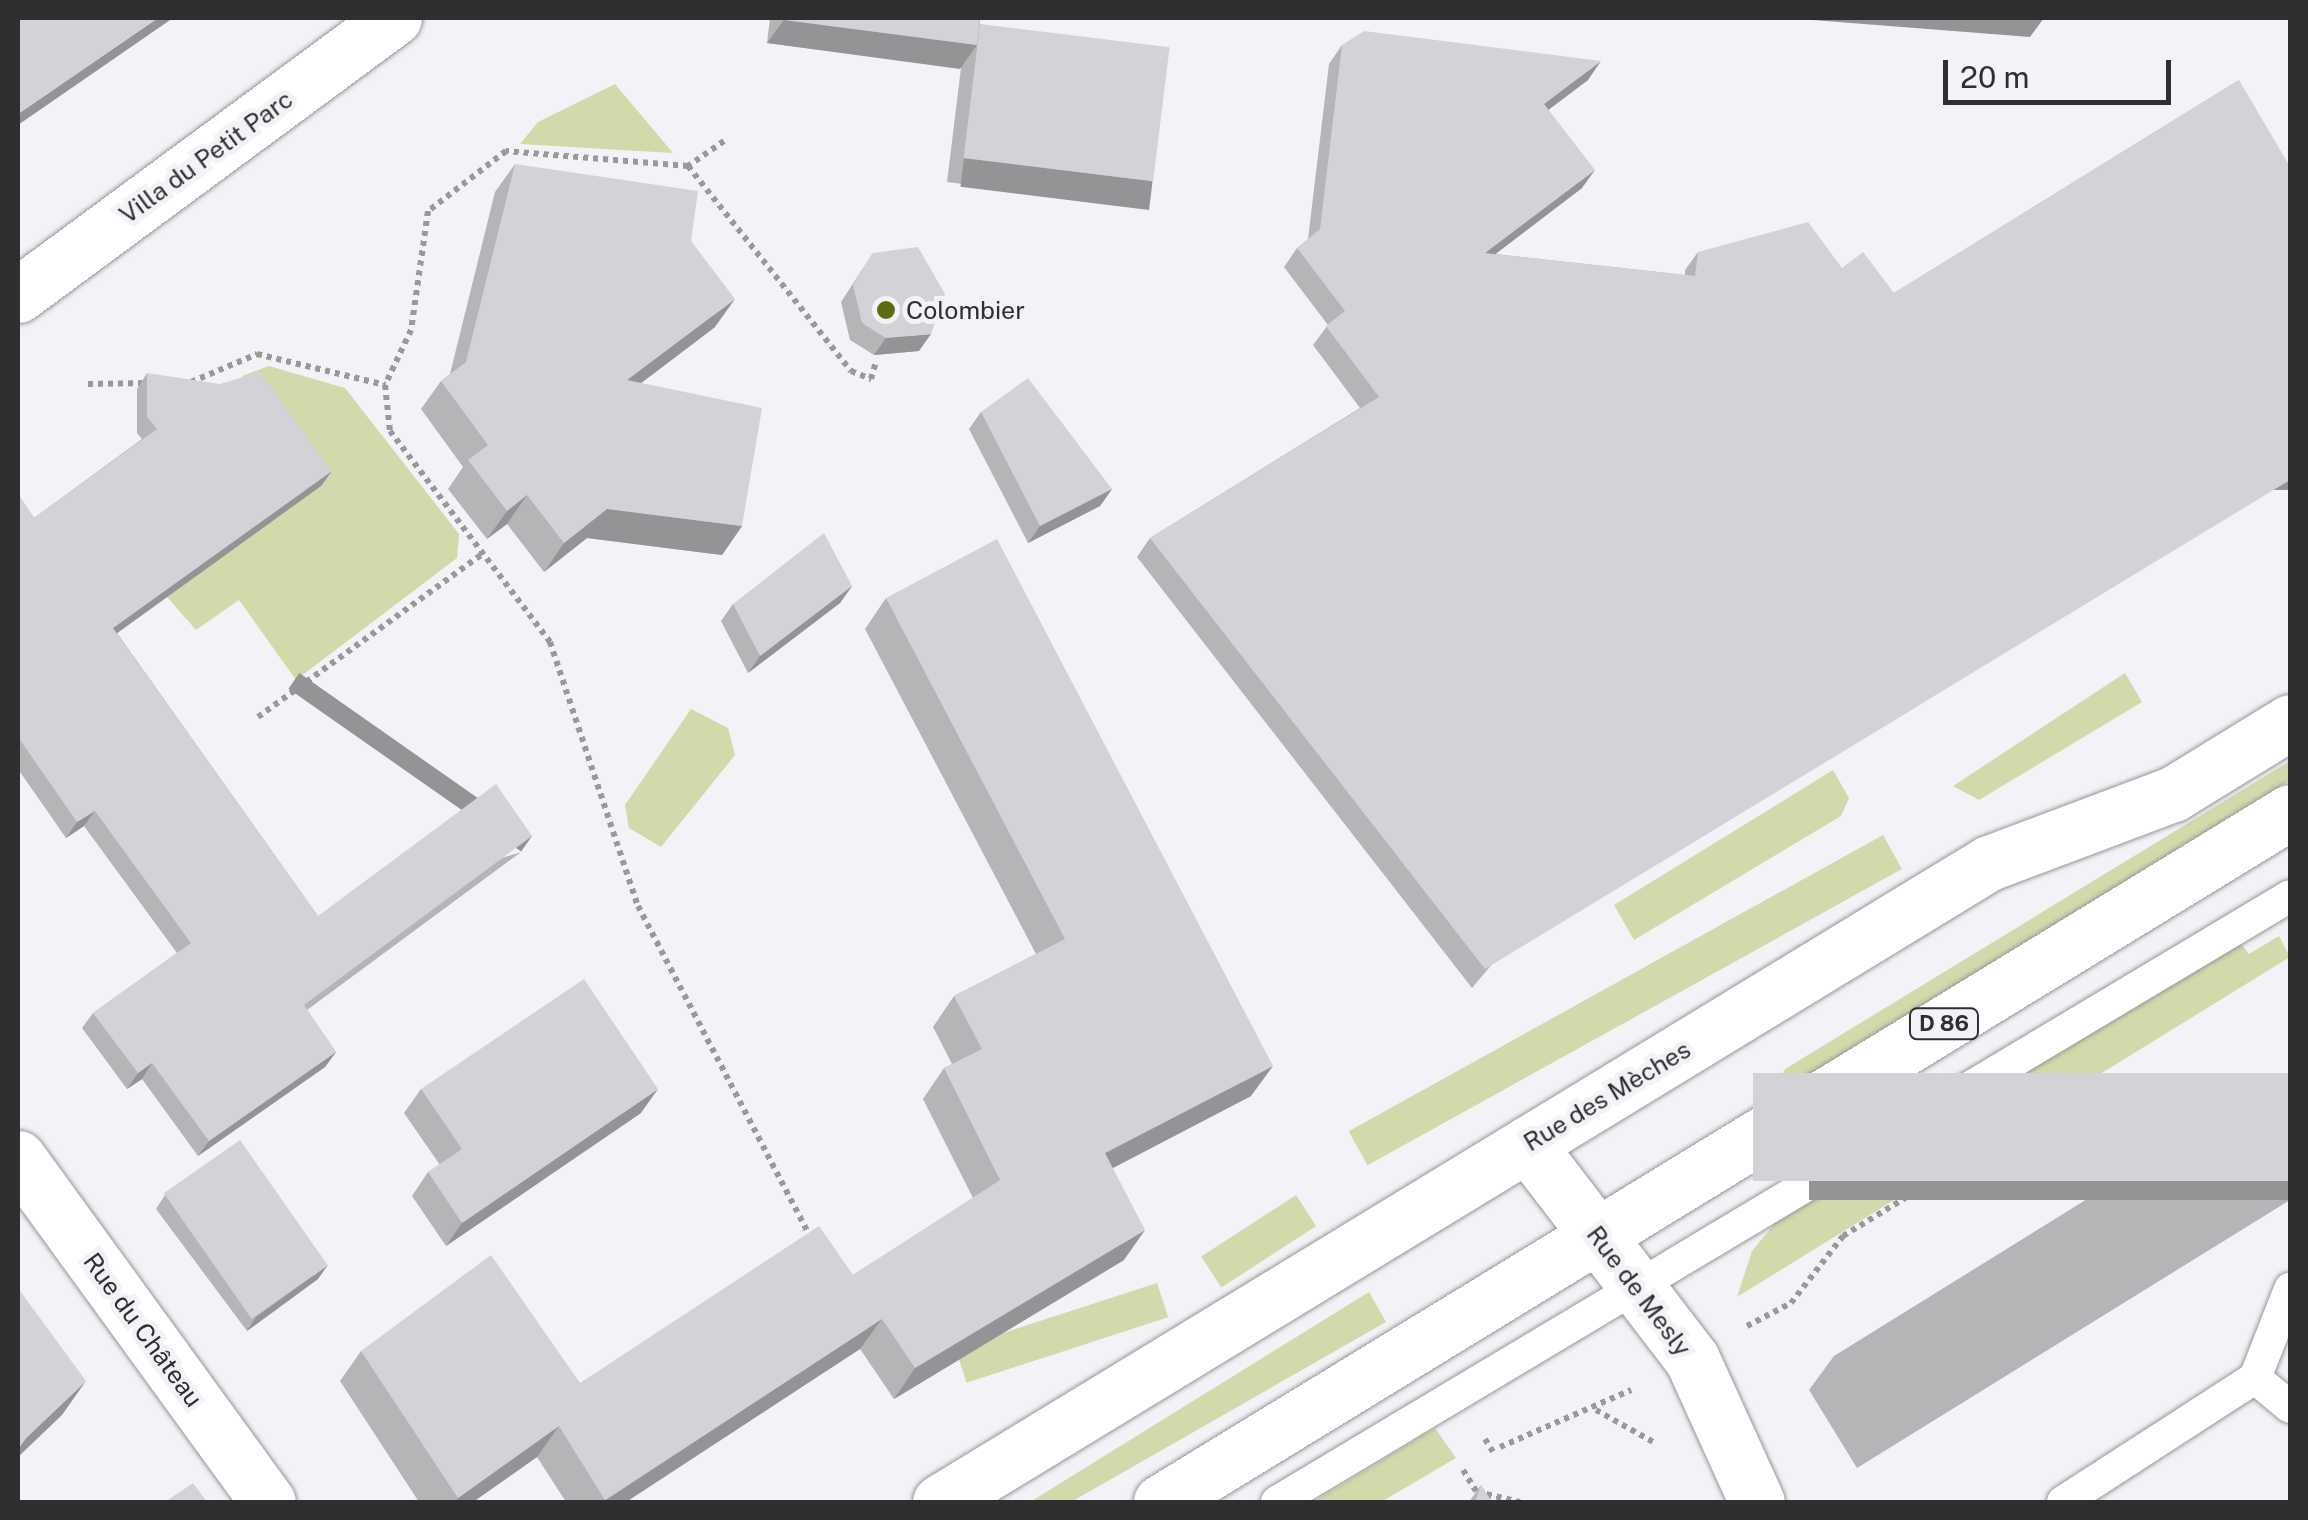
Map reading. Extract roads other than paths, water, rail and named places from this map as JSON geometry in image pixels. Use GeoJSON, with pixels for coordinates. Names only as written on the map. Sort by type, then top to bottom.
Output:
{"type":"FeatureCollection","features":[{"type":"Feature","properties":{"kind":"main road","name":"Villa du Petit Parc"},"geometry":{"type":"LineString","coordinates":[[18,296],[394,18]]}},
{"type":"Feature","properties":{"kind":"main road","name":"Rue des Mèches"},"geometry":{"type":"LineString","coordinates":[[940,1502],[1989,863],[2173,794],[2290,722]]}},
{"type":"Feature","properties":{"kind":"main road","name":"D 86"},"geometry":{"type":"LineString","coordinates":[[1162,1502],[2290,812]]}},
{"type":"Feature","properties":{"kind":"main road","name":"Rue de Mesly"},"geometry":{"type":"LineString","coordinates":[[1527,1144],[1597,1236],[1639,1283],[1692,1358],[1757,1502]]}},
{"type":"Feature","properties":{"kind":"main road","name":"Rue du Château"},"geometry":{"type":"LineString","coordinates":[[18,1158],[268,1502]]}},
{"type":"Feature","properties":{"kind":"lane"},"geometry":{"type":"LineString","coordinates":[[1276,1502],[2290,896]]}},
{"type":"Feature","properties":{"kind":"lane"},"geometry":{"type":"LineString","coordinates":[[2063,1502],[2255,1378],[2290,1289]]}},
{"type":"Feature","properties":{"kind":"lane"},"geometry":{"type":"LineString","coordinates":[[2255,1378],[2290,1407]]}},
{"type":"Feature","properties":{"kind":"place","name":"Colombier"},"geometry":{"type":"Point","coordinates":[886,310]}}]}
